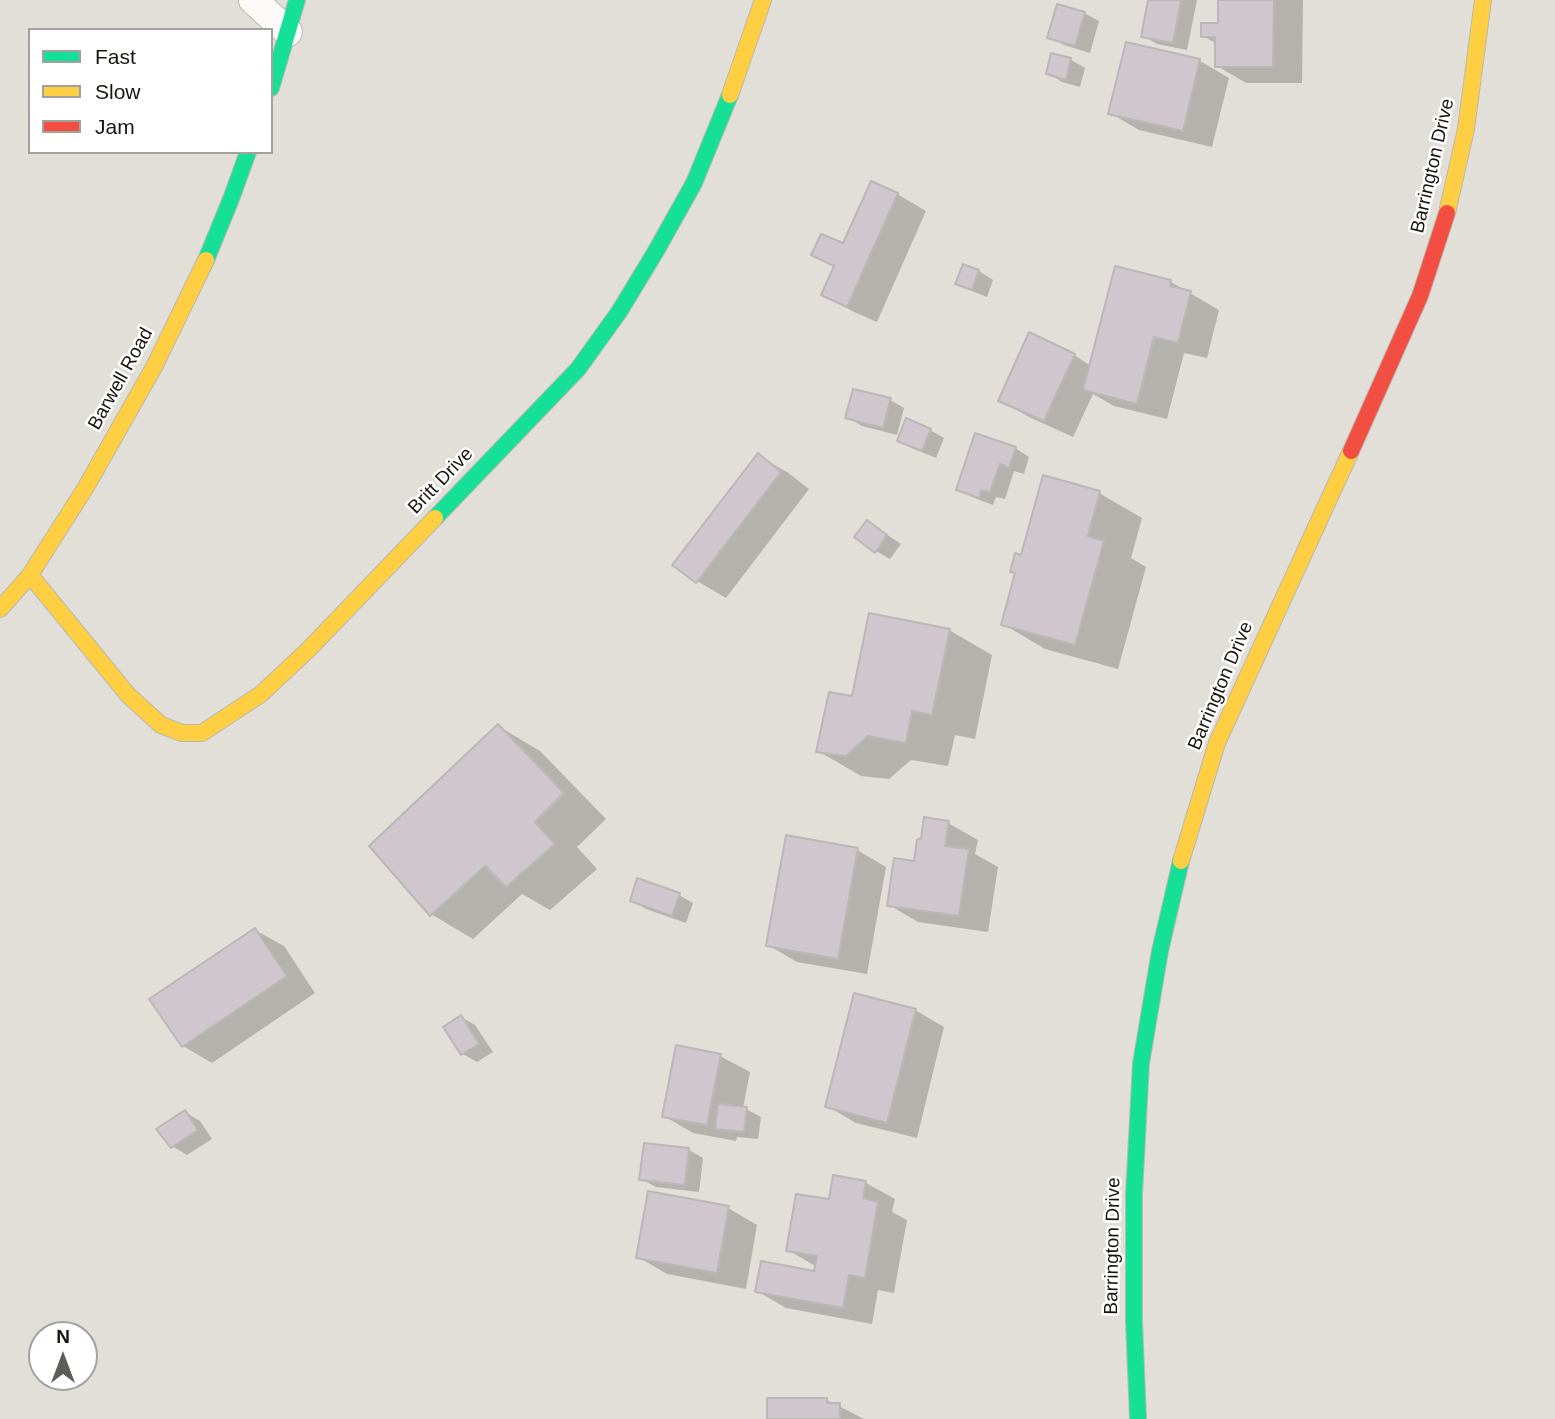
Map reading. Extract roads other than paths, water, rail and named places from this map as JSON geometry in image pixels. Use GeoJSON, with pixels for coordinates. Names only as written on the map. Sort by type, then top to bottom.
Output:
{"type":"FeatureCollection","features":[{"type":"Feature","properties":{"kind":"street"},"geometry":{"type":"LineString","coordinates":[[273,81],[297,0]]}},
{"type":"Feature","properties":{"kind":"street","name":"Britt Drive"},"geometry":{"type":"LineString","coordinates":[[30,575],[128,695],[162,725],[181,733],[202,733],[261,694],[309,649],[578,369],[656,251],[694,183],[726,108],[763,0]]}},
{"type":"Feature","properties":{"kind":"street","name":"Barrington Drive"},"geometry":{"type":"LineString","coordinates":[[1138,1419],[1134,1321],[1134,1194],[1141,1063],[1160,951],[1185,845],[1217,743],[1420,296],[1447,212],[1466,129],[1483,0]]}},
{"type":"Feature","properties":{"kind":"street","name":"Barwell Road"},"geometry":{"type":"LineString","coordinates":[[0,609],[30,575],[86,487],[154,368],[202,269],[247,154]]}},
{"type":"Feature","properties":{"kind":"lane"},"geometry":{"type":"LineString","coordinates":[[253,0],[288,32]]}}]}
